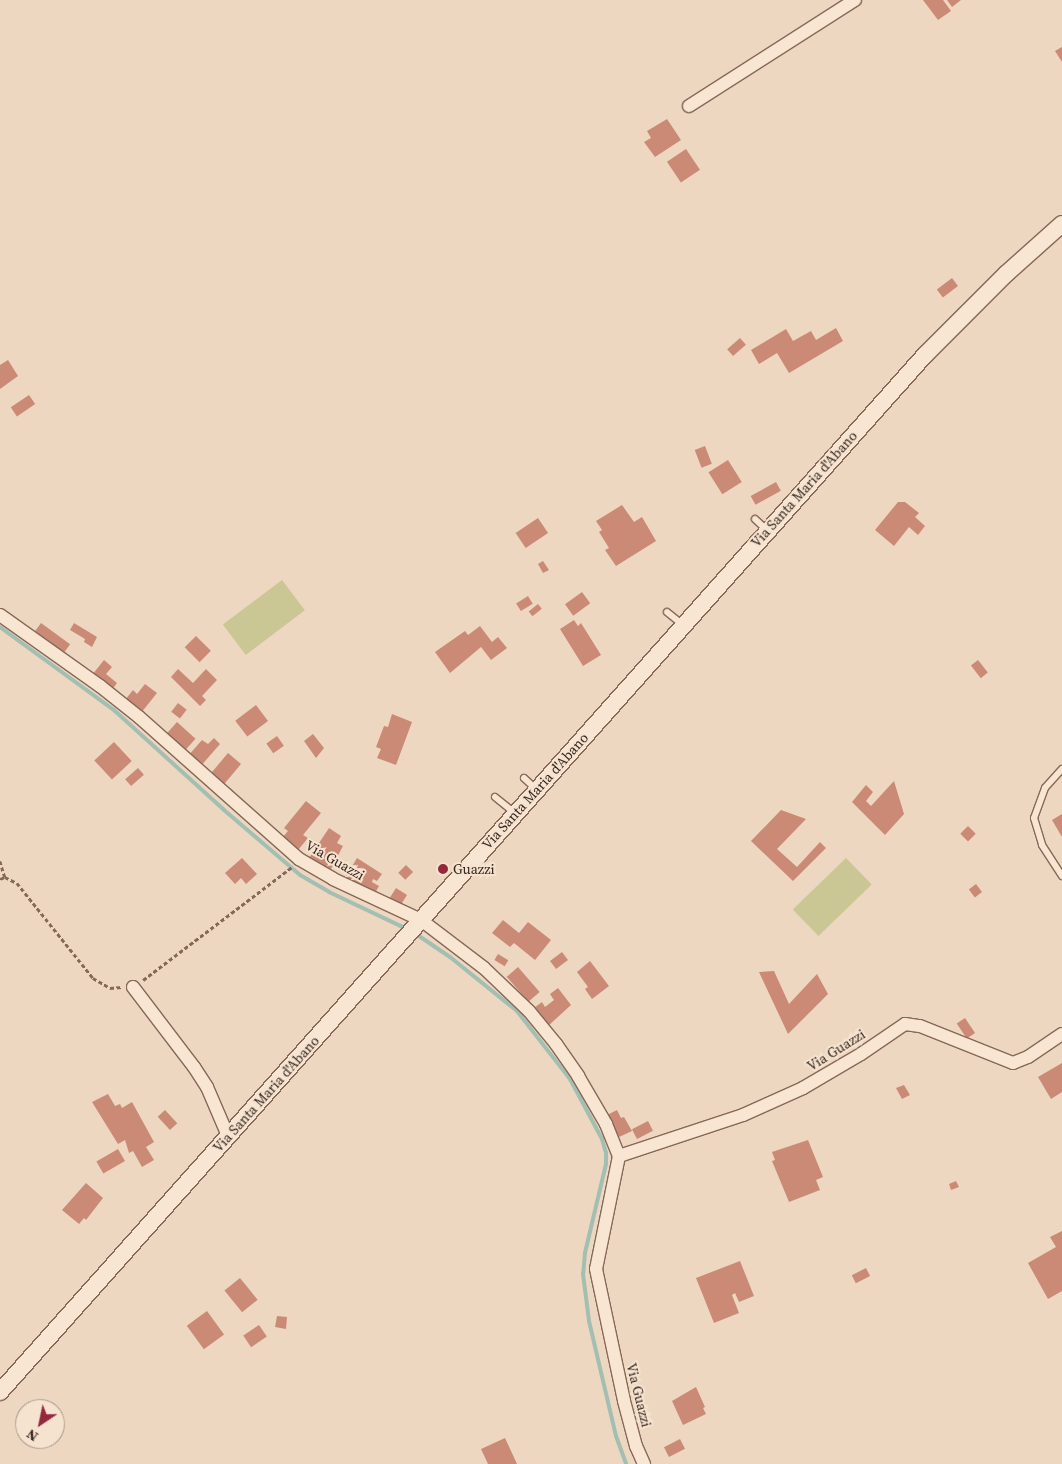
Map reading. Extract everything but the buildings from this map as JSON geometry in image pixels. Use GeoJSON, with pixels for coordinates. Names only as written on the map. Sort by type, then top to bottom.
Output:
{"type":"FeatureCollection","features":[{"type":"Feature","properties":{"kind":"street"},"geometry":{"type":"LineString","coordinates":[[689,106],[855,0]]}},
{"type":"Feature","properties":{"kind":"street","name":"Via Santa Maria d'Abano"},"geometry":{"type":"LineString","coordinates":[[0,1392],[683,625],[761,524],[950,328],[1062,224]]}},
{"type":"Feature","properties":{"kind":"street","name":"Via Guazzi"},"geometry":{"type":"LineString","coordinates":[[0,615],[139,716],[299,858],[415,928],[501,983],[530,1011],[578,1076],[606,1124],[618,1156],[596,1269],[624,1401],[636,1446],[644,1464]]}},
{"type":"Feature","properties":{"kind":"street","name":"Via Santa Maria d'Abano"},"geometry":{"type":"LineString","coordinates":[[133,986],[194,1067],[206,1087],[228,1136]]}},
{"type":"Feature","properties":{"kind":"street","name":"Via Guazzi"},"geometry":{"type":"LineString","coordinates":[[618,1156],[743,1115],[803,1088],[861,1054],[905,1024],[920,1026],[1012,1063],[1028,1056],[1062,1034]]}},
{"type":"Feature","properties":{"kind":"lane"},"geometry":{"type":"LineString","coordinates":[[667,612],[683,625]]}},
{"type":"Feature","properties":{"kind":"lane"},"geometry":{"type":"LineString","coordinates":[[1062,769],[1045,788],[1034,818],[1042,845],[1062,876]]}},
{"type":"Feature","properties":{"kind":"lane"},"geometry":{"type":"LineString","coordinates":[[524,778],[537,790]]}},
{"type":"Feature","properties":{"kind":"lane"},"geometry":{"type":"LineString","coordinates":[[495,797],[516,814]]}},
{"type":"Feature","properties":{"kind":"path"},"geometry":{"type":"LineString","coordinates":[[0,860],[5,877],[16,883],[93,978],[110,988],[133,986],[286,874]]}},
{"type":"Feature","properties":{"kind":"path"},"geometry":{"type":"LineString","coordinates":[[0,880],[5,877]]}},
{"type":"Feature","properties":{"kind":"shaded area"},"geometry":{"type":"Polygon","coordinates":[[[282,580],[305,610],[246,655],[223,625],[282,580]]]}},
{"type":"Feature","properties":{"kind":"shaded area"},"geometry":{"type":"Polygon","coordinates":[[[846,858],[872,885],[818,936],[793,909],[846,858]]]}},
{"type":"Feature","properties":{"kind":"waterway"},"geometry":{"type":"LineString","coordinates":[[0,627],[115,711],[224,810],[300,875],[329,892],[407,929]]}},
{"type":"Feature","properties":{"kind":"waterway"},"geometry":{"type":"LineString","coordinates":[[416,934],[450,957],[517,1011],[570,1079],[602,1139],[606,1153],[606,1164],[585,1253],[583,1274],[589,1321],[616,1436],[626,1464]]}},
{"type":"Feature","properties":{"kind":"place","name":"Guazzi"},"geometry":{"type":"Point","coordinates":[443,869]}}]}
